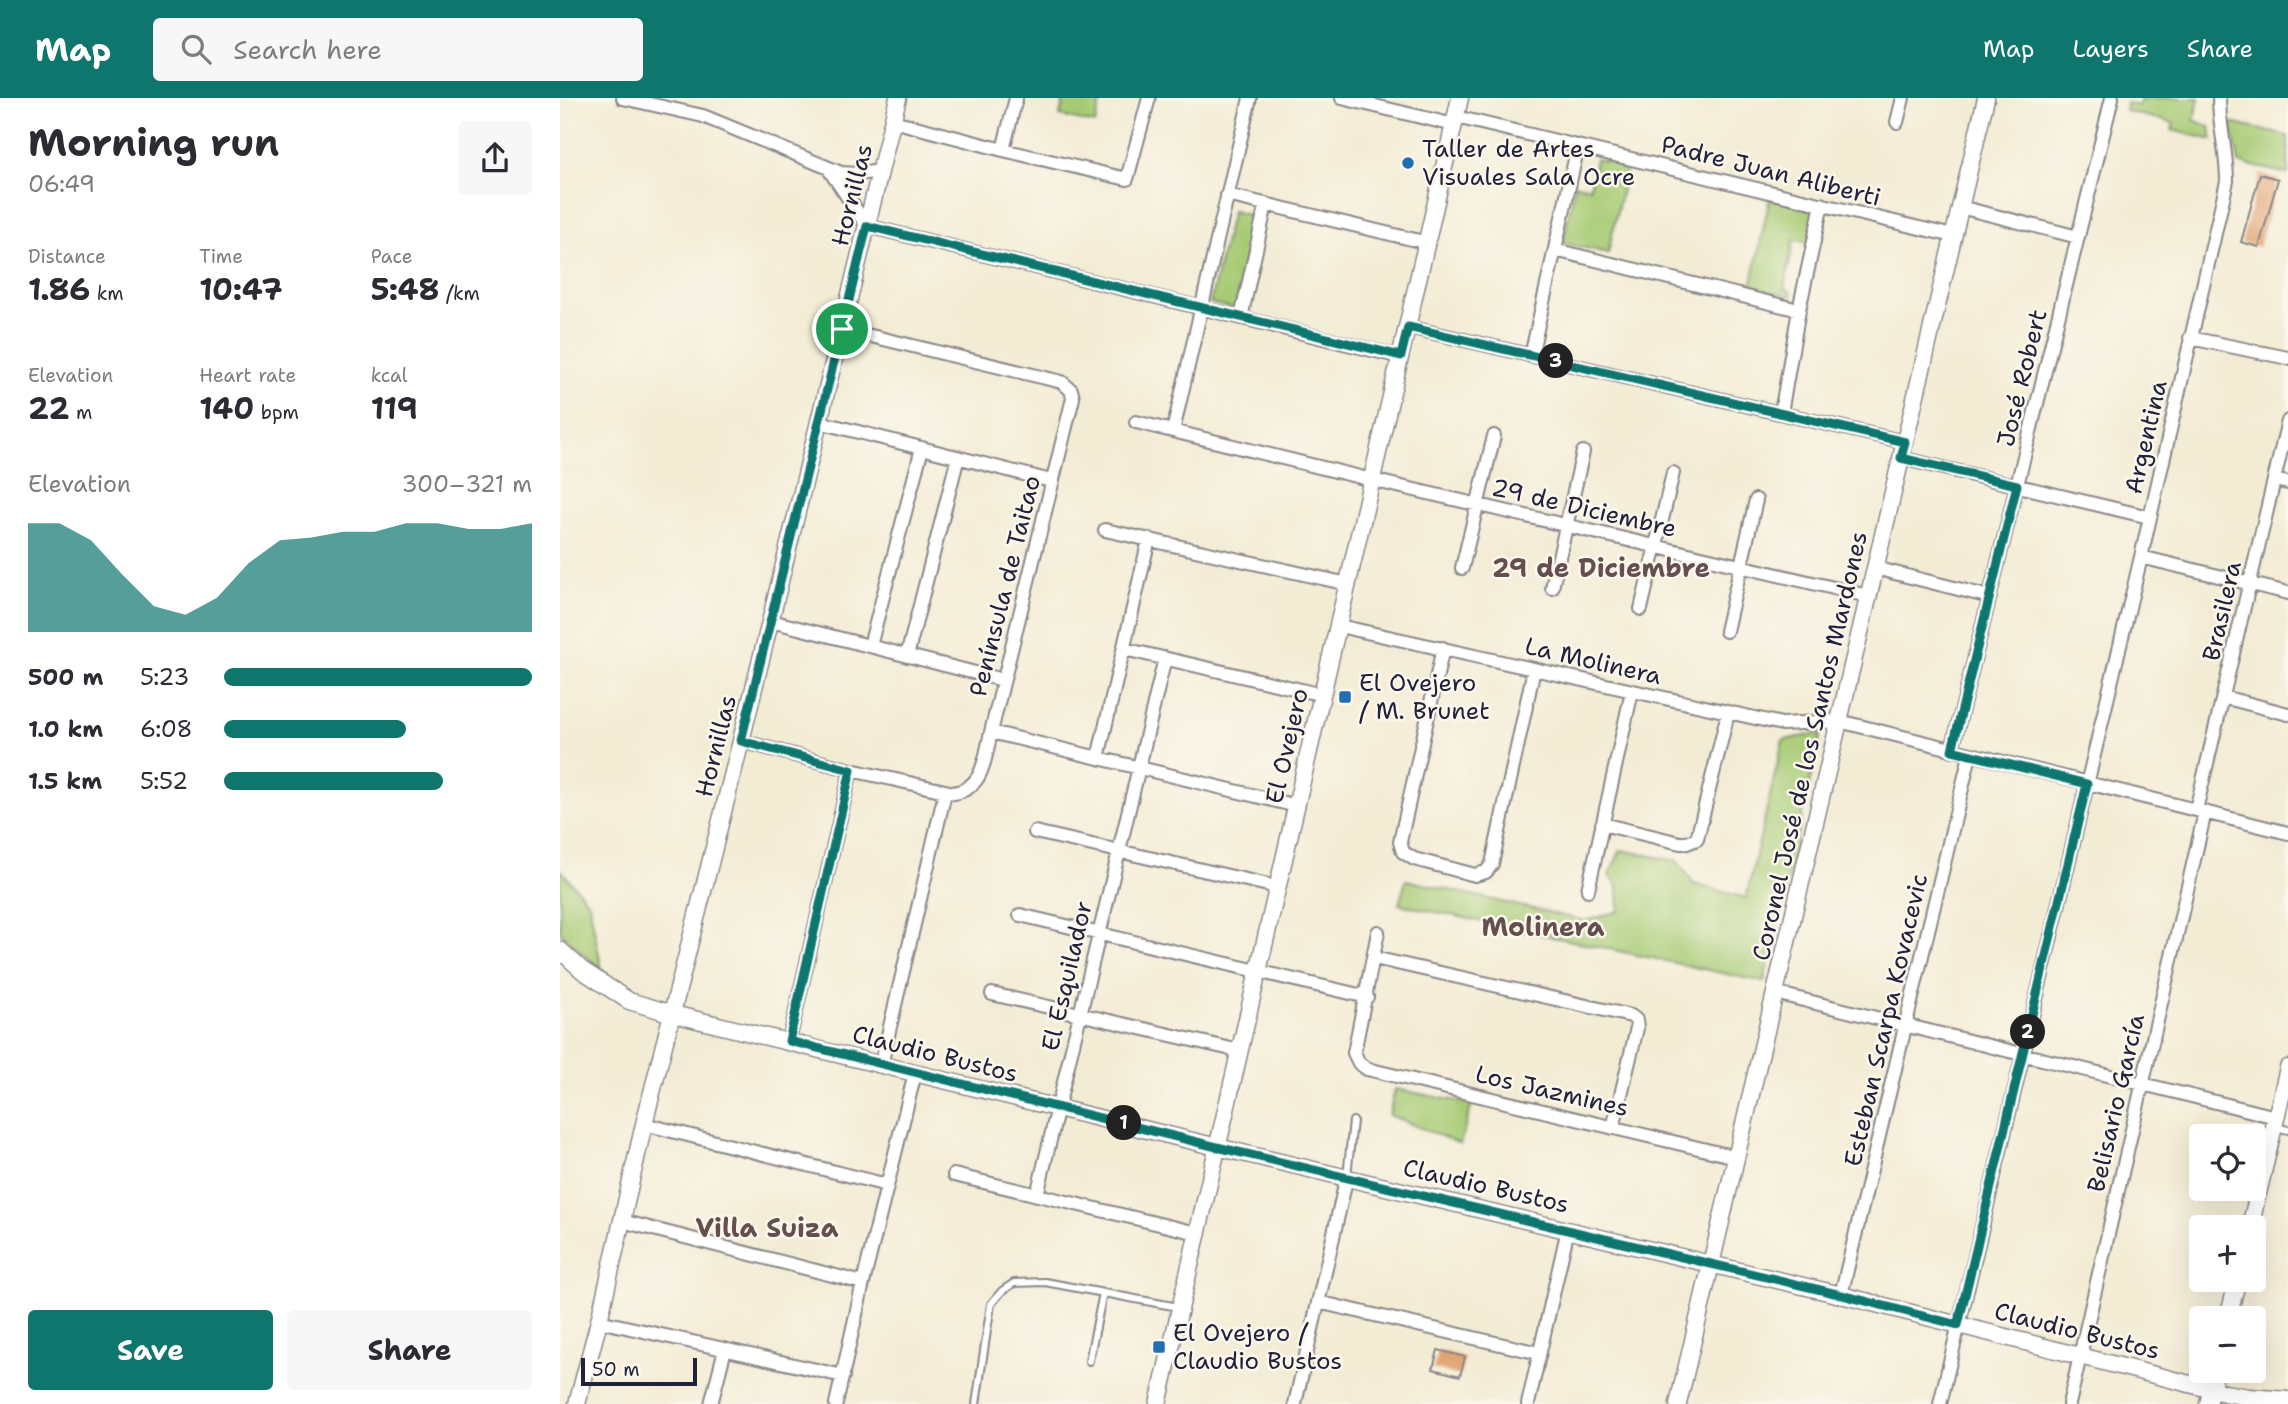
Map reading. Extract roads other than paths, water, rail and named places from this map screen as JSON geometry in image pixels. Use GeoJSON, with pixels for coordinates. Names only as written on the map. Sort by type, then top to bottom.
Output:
{"type":"FeatureCollection","features":[{"type":"Feature","properties":{"kind":"street"},"geometry":{"type":"LineString","coordinates":[[624,98],[703,116],[848,174],[881,171]]}},
{"type":"Feature","properties":{"kind":"street","name":"Hornillas"},"geometry":{"type":"LineString","coordinates":[[577,1404],[898,98]]}},
{"type":"Feature","properties":{"kind":"street"},"geometry":{"type":"LineString","coordinates":[[1003,150],[1016,98]]}},
{"type":"Feature","properties":{"kind":"street"},"geometry":{"type":"LineString","coordinates":[[893,121],[1127,179],[1149,98]]}},
{"type":"Feature","properties":{"kind":"street"},"geometry":{"type":"LineString","coordinates":[[1173,431],[1250,98]]}},
{"type":"Feature","properties":{"kind":"street","name":"Padre Juan Aliberti"},"geometry":{"type":"LineString","coordinates":[[1342,98],[1578,146],[1953,236]]}},
{"type":"Feature","properties":{"kind":"street","name":"El Ovejero"},"geometry":{"type":"LineString","coordinates":[[1158,1404],[1460,98]]}},
{"type":"Feature","properties":{"kind":"street"},"geometry":{"type":"LineString","coordinates":[[1897,122],[1903,98]]}},
{"type":"Feature","properties":{"kind":"street","name":"Coronel José de los Santos Mardones"},"geometry":{"type":"LineString","coordinates":[[1678,1404],[1986,98]]}},
{"type":"Feature","properties":{"kind":"street","name":"José Robert"},"geometry":{"type":"LineString","coordinates":[[1952,750],[2112,98]]}},
{"type":"Feature","properties":{"kind":"street","name":"Argentina"},"geometry":{"type":"LineString","coordinates":[[1940,1404],[2141,557],[2227,181],[2227,160],[2220,132],[2220,98]]}},
{"type":"Feature","properties":{"kind":"street"},"geometry":{"type":"LineString","coordinates":[[1531,355],[1578,146]]}},
{"type":"Feature","properties":{"kind":"street"},"geometry":{"type":"LineString","coordinates":[[828,168],[867,226],[1401,356]]}},
{"type":"Feature","properties":{"kind":"street"},"geometry":{"type":"LineString","coordinates":[[1227,195],[1428,243]]}},
{"type":"Feature","properties":{"kind":"street"},"geometry":{"type":"LineString","coordinates":[[1241,318],[1266,204]]}},
{"type":"Feature","properties":{"kind":"street"},"geometry":{"type":"LineString","coordinates":[[1781,414],[1799,310],[1822,205]]}},
{"type":"Feature","properties":{"kind":"street"},"geometry":{"type":"LineString","coordinates":[[1960,207],[2078,237]]}},
{"type":"Feature","properties":{"kind":"street"},"geometry":{"type":"LineString","coordinates":[[1555,250],[1799,310]]}},
{"type":"Feature","properties":{"kind":"street"},"geometry":{"type":"LineString","coordinates":[[1408,327],[1781,414],[2017,485],[2149,517]]}},
{"type":"Feature","properties":{"kind":"street","name":"Península de Taitao"},"geometry":{"type":"LineString","coordinates":[[842,329],[1062,382],[1071,390],[1073,398],[980,775],[968,789],[959,793],[945,793]]}},
{"type":"Feature","properties":{"kind":"street"},"geometry":{"type":"LineString","coordinates":[[2190,338],[2288,358]]}},
{"type":"Feature","properties":{"kind":"street","name":"Brasilera"},"geometry":{"type":"LineString","coordinates":[[2200,811],[2223,696],[2288,421]]}},
{"type":"Feature","properties":{"kind":"street"},"geometry":{"type":"LineString","coordinates":[[819,422],[1051,481]]}},
{"type":"Feature","properties":{"kind":"street","name":"29 de Diciembre"},"geometry":{"type":"LineString","coordinates":[[1136,422],[1868,596]]}},
{"type":"Feature","properties":{"kind":"street"},"geometry":{"type":"LineString","coordinates":[[1462,568],[1494,436]]}},
{"type":"Feature","properties":{"kind":"street"},"geometry":{"type":"LineString","coordinates":[[870,646],[922,448]]}},
{"type":"Feature","properties":{"kind":"street"},"geometry":{"type":"LineString","coordinates":[[1552,587],[1583,452]]}},
{"type":"Feature","properties":{"kind":"street"},"geometry":{"type":"LineString","coordinates":[[907,656],[958,457]]}},
{"type":"Feature","properties":{"kind":"street"},"geometry":{"type":"LineString","coordinates":[[1641,609],[1673,473]]}},
{"type":"Feature","properties":{"kind":"street"},"geometry":{"type":"LineString","coordinates":[[2274,480],[2288,483]]}},
{"type":"Feature","properties":{"kind":"street"},"geometry":{"type":"LineString","coordinates":[[1726,631],[1756,500]]}},
{"type":"Feature","properties":{"kind":"street"},"geometry":{"type":"LineString","coordinates":[[1105,530],[1348,584]]}},
{"type":"Feature","properties":{"kind":"street"},"geometry":{"type":"LineString","coordinates":[[1098,758],[1149,539]]}},
{"type":"Feature","properties":{"kind":"street"},"geometry":{"type":"LineString","coordinates":[[2141,557],[2288,593]]}},
{"type":"Feature","properties":{"kind":"street"},"geometry":{"type":"LineString","coordinates":[[1875,568],[1990,597]]}},
{"type":"Feature","properties":{"kind":"street"},"geometry":{"type":"LineString","coordinates":[[771,621],[1003,680]]}},
{"type":"Feature","properties":{"kind":"street","name":"La Molinera"},"geometry":{"type":"LineString","coordinates":[[1339,626],[1782,724],[1839,721],[2288,833]]}},
{"type":"Feature","properties":{"kind":"street"},"geometry":{"type":"LineString","coordinates":[[1443,648],[1400,842],[1403,852],[1414,859],[1475,875],[1486,872],[1492,864],[1534,668]]}},
{"type":"Feature","properties":{"kind":"street"},"geometry":{"type":"LineString","coordinates":[[1124,649],[1323,695]]}},
{"type":"Feature","properties":{"kind":"street","name":"El Esquilador"},"geometry":{"type":"LineString","coordinates":[[1037,1195],[1165,658]]}},
{"type":"Feature","properties":{"kind":"street"},"geometry":{"type":"LineString","coordinates":[[1588,890],[1632,691]]}},
{"type":"Feature","properties":{"kind":"street"},"geometry":{"type":"LineString","coordinates":[[2223,696],[2288,714]]}},
{"type":"Feature","properties":{"kind":"street"},"geometry":{"type":"LineString","coordinates":[[1602,824],[1687,843],[1697,839],[1728,713]]}},
{"type":"Feature","properties":{"kind":"street"},"geometry":{"type":"LineString","coordinates":[[991,732],[1297,806]]}},
{"type":"Feature","properties":{"kind":"street"},"geometry":{"type":"LineString","coordinates":[[741,741],[945,793],[881,1065]]}},
{"type":"Feature","properties":{"kind":"street","name":"Esteban Scarpa Kovacevic"},"geometry":{"type":"LineString","coordinates":[[1842,1295],[1970,755]]}},
{"type":"Feature","properties":{"kind":"street"},"geometry":{"type":"LineString","coordinates":[[789,1041],[851,770]]}},
{"type":"Feature","properties":{"kind":"street","name":"Belisario García"},"geometry":{"type":"LineString","coordinates":[[2069,1404],[2143,1084],[2200,811]]}},
{"type":"Feature","properties":{"kind":"street"},"geometry":{"type":"LineString","coordinates":[[1035,832],[1277,887]]}},
{"type":"Feature","properties":{"kind":"street"},"geometry":{"type":"LineString","coordinates":[[1020,915],[1367,997],[1378,932]]}},
{"type":"Feature","properties":{"kind":"street","name":"Claudio Bustos"},"geometry":{"type":"LineString","coordinates":[[560,950],[582,970],[629,1001],[673,1014],[1217,1147],[1842,1295],[2080,1356],[2210,1396],[2288,1400]]}},
{"type":"Feature","properties":{"kind":"street"},"geometry":{"type":"LineString","coordinates":[[1374,958],[1631,1016],[1636,1020],[1637,1028],[1614,1128]]}},
{"type":"Feature","properties":{"kind":"street"},"geometry":{"type":"LineString","coordinates":[[1775,993],[2143,1084],[2279,1125]]}},
{"type":"Feature","properties":{"kind":"street"},"geometry":{"type":"LineString","coordinates":[[992,994],[1240,1051]]}},
{"type":"Feature","properties":{"kind":"street","name":"Los Jazmines"},"geometry":{"type":"LineString","coordinates":[[1367,997],[1354,1053],[1359,1063],[1367,1069],[1736,1157]]}},
{"type":"Feature","properties":{"kind":"street"},"geometry":{"type":"LineString","coordinates":[[2253,1215],[2279,1125],[2288,1069]]}},
{"type":"Feature","properties":{"kind":"street"},"geometry":{"type":"LineString","coordinates":[[836,1404],[915,1073]]}},
{"type":"Feature","properties":{"kind":"street"},"geometry":{"type":"LineString","coordinates":[[644,1124],[887,1185]]}},
{"type":"Feature","properties":{"kind":"street"},"geometry":{"type":"LineString","coordinates":[[954,1175],[1197,1233]]}},
{"type":"Feature","properties":{"kind":"street"},"geometry":{"type":"LineString","coordinates":[[1295,1404],[1347,1176]]}},
{"type":"Feature","properties":{"kind":"street"},"geometry":{"type":"LineString","coordinates":[[622,1221],[863,1283]]}},
{"type":"Feature","properties":{"kind":"street"},"geometry":{"type":"LineString","coordinates":[[1528,1404],[1567,1229]]}},
{"type":"Feature","properties":{"kind":"street"},"geometry":{"type":"LineString","coordinates":[[1318,1302],[1539,1353]]}},
{"type":"Feature","properties":{"kind":"street"},"geometry":{"type":"LineString","coordinates":[[599,1321],[843,1376]]}},
{"type":"Feature","properties":{"kind":"street"},"geometry":{"type":"LineString","coordinates":[[711,1404],[725,1349]]}},
{"type":"Feature","properties":{"kind":"lane"},"geometry":{"type":"LineString","coordinates":[[1347,1176],[1353,1121]]}},
{"type":"Feature","properties":{"kind":"lane"},"geometry":{"type":"LineString","coordinates":[[976,1404],[991,1304],[1002,1291],[1014,1283],[1045,1282],[1180,1307]]}},
{"type":"Feature","properties":{"kind":"lane"},"geometry":{"type":"LineString","coordinates":[[1089,1361],[1103,1293]]}},
{"type":"Feature","properties":{"kind":"place","name":"Taller de Artes Visuales Sala Ocre"},"geometry":{"type":"Point","coordinates":[1408,163]}},
{"type":"Feature","properties":{"kind":"place","name":"El Ovejero / M. Brunet"},"geometry":{"type":"Point","coordinates":[1345,697]}},
{"type":"Feature","properties":{"kind":"place","name":"El Ovejero / Claudio Bustos"},"geometry":{"type":"Point","coordinates":[1159,1347]}},
{"type":"Feature","properties":{"kind":"district","name":"29 de Diciembre"},"geometry":{"type":"Point","coordinates":[1601,567]}},
{"type":"Feature","properties":{"kind":"district","name":"Molinera"},"geometry":{"type":"Point","coordinates":[1543,926]}},
{"type":"Feature","properties":{"kind":"district","name":"Villa Suiza"},"geometry":{"type":"Point","coordinates":[767,1227]}}]}
